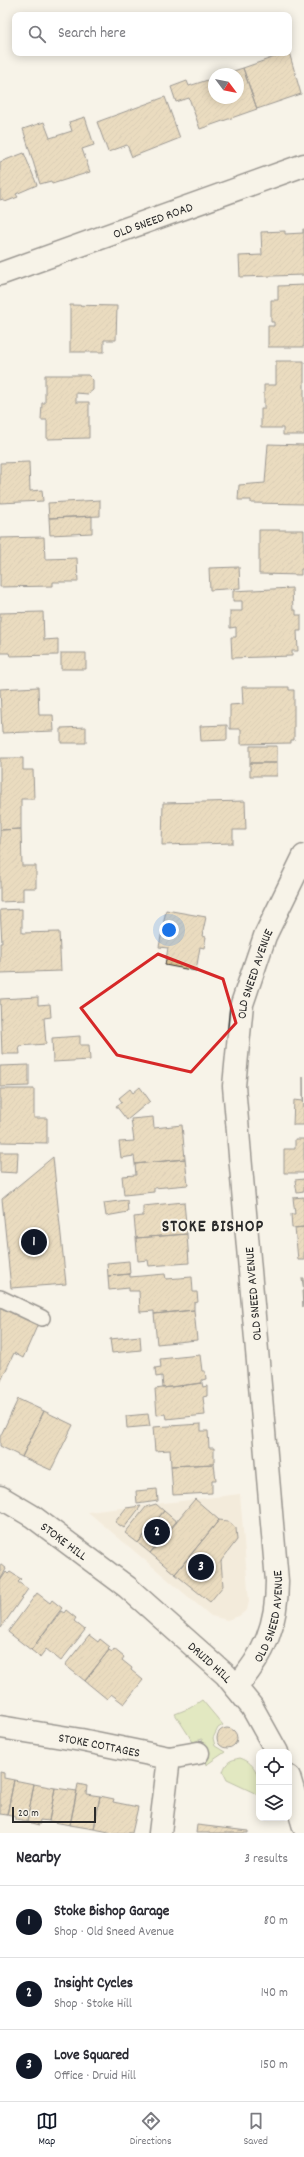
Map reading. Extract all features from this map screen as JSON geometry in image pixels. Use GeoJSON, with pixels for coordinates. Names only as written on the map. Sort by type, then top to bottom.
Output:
{"type":"FeatureCollection","features":[{"type":"Feature","properties":{"kind":"street","name":"OLD SNEED ROAD"},"geometry":{"type":"LineString","coordinates":[[0,274],[304,165]]}},
{"type":"Feature","properties":{"kind":"street","name":"OLD SNEED AVENUE"},"geometry":{"type":"LineString","coordinates":[[236,1687],[258,1659],[266,1643],[277,1606],[277,1593],[234,1086],[242,1004],[265,936],[304,856]]}},
{"type":"Feature","properties":{"kind":"street","name":"STOKE HILL"},"geometry":{"type":"LineString","coordinates":[[0,1497],[32,1516],[127,1586]]}},
{"type":"Feature","properties":{"kind":"street","name":"DRUID HILL"},"geometry":{"type":"LineString","coordinates":[[127,1586],[226,1675],[252,1707],[275,1749]]}},
{"type":"Feature","properties":{"kind":"street","name":"STOKE COTTAGES"},"geometry":{"type":"LineString","coordinates":[[0,1727],[81,1740],[169,1758],[198,1753]]}},
{"type":"Feature","properties":{"kind":"street"},"geometry":{"type":"LineString","coordinates":[[160,1833],[169,1758]]}},
{"type":"Feature","properties":{"kind":"street"},"geometry":{"type":"LineString","coordinates":[[291,1785],[304,1827]]}},
{"type":"Feature","properties":{"kind":"lane"},"geometry":{"type":"LineString","coordinates":[[0,1298],[42,1318]]}},
{"type":"Feature","properties":{"kind":"highlighted area"},"geometry":{"type":"Polygon","coordinates":[[[158,954],[223,979],[236,1023],[191,1072],[117,1055],[81,1008],[158,954]]]}},
{"type":"Feature","properties":{"kind":"shaded area"},"geometry":{"type":"Polygon","coordinates":[[[240,1494],[249,1601],[247,1610],[239,1616],[227,1620],[211,1616],[88,1512],[240,1494]]]}},
{"type":"Feature","properties":{"kind":"green space"},"geometry":{"type":"Polygon","coordinates":[[[202,1700],[223,1725],[218,1728],[213,1738],[215,1746],[225,1752],[206,1765],[202,1739],[193,1742],[175,1714],[190,1708],[202,1700]]]}},
{"type":"Feature","properties":{"kind":"green space"},"geometry":{"type":"Polygon","coordinates":[[[240,1758],[251,1764],[256,1772],[256,1794],[227,1780],[223,1772],[227,1764],[240,1758]]]}},
{"type":"Feature","properties":{"kind":"building"},"geometry":{"type":"Polygon","coordinates":[[[278,56],[290,56],[301,94],[257,109],[243,68],[278,56]]]}},
{"type":"Feature","properties":{"kind":"building"},"geometry":{"type":"Polygon","coordinates":[[[244,71],[257,109],[200,129],[189,98],[176,102],[171,87],[187,81],[189,86],[208,80],[208,104],[244,104],[244,71]]]}},
{"type":"Feature","properties":{"kind":"building"},"geometry":{"type":"Polygon","coordinates":[[[165,97],[180,138],[132,157],[127,145],[108,152],[97,122],[165,97]]]}},
{"type":"Feature","properties":{"kind":"building"},"geometry":{"type":"Polygon","coordinates":[[[85,117],[94,145],[82,149],[90,172],[52,184],[51,181],[40,184],[23,129],[44,122],[50,138],[72,131],[69,122],[85,117]]]}},
{"type":"Feature","properties":{"kind":"building"},"geometry":{"type":"Polygon","coordinates":[[[24,153],[37,185],[16,194],[18,197],[5,202],[3,199],[0,200],[0,162],[24,153]]]}},
{"type":"Feature","properties":{"kind":"building"},"geometry":{"type":"Polygon","coordinates":[[[303,229],[304,275],[240,277],[239,256],[262,255],[261,232],[285,231],[285,234],[303,233],[303,229]]]}},
{"type":"Feature","properties":{"kind":"building"},"geometry":{"type":"Polygon","coordinates":[[[304,285],[304,347],[268,347],[268,326],[274,326],[274,322],[271,322],[271,300],[278,300],[278,286],[304,285]]]}},
{"type":"Feature","properties":{"kind":"building"},"geometry":{"type":"Polygon","coordinates":[[[70,305],[117,306],[116,340],[104,340],[104,352],[70,352],[70,305]]]}},
{"type":"Feature","properties":{"kind":"building"},"geometry":{"type":"Polygon","coordinates":[[[276,361],[304,361],[304,435],[283,435],[283,428],[261,428],[261,409],[264,409],[264,385],[276,385],[276,361]]]}},
{"type":"Feature","properties":{"kind":"building"},"geometry":{"type":"Polygon","coordinates":[[[45,375],[88,375],[93,380],[93,390],[88,394],[76,393],[76,402],[89,402],[89,438],[47,439],[47,420],[41,420],[42,403],[45,403],[45,375]]]}},
{"type":"Feature","properties":{"kind":"building"},"geometry":{"type":"Polygon","coordinates":[[[268,444],[304,445],[304,504],[251,503],[251,500],[238,500],[239,485],[265,483],[268,444]]]}},
{"type":"Feature","properties":{"kind":"building"},"geometry":{"type":"Polygon","coordinates":[[[29,462],[30,491],[42,490],[43,501],[0,503],[0,463],[29,462]]]}},
{"type":"Feature","properties":{"kind":"building"},"geometry":{"type":"Polygon","coordinates":[[[100,500],[100,516],[49,518],[48,503],[100,500]]]}},
{"type":"Feature","properties":{"kind":"building"},"geometry":{"type":"Polygon","coordinates":[[[92,516],[92,533],[50,535],[49,518],[92,516]]]}},
{"type":"Feature","properties":{"kind":"building"},"geometry":{"type":"Polygon","coordinates":[[[259,530],[304,530],[304,569],[301,569],[301,575],[259,574],[259,530]]]}},
{"type":"Feature","properties":{"kind":"building"},"geometry":{"type":"Polygon","coordinates":[[[44,537],[45,559],[77,558],[78,582],[53,582],[53,586],[0,587],[0,538],[44,537]]]}},
{"type":"Feature","properties":{"kind":"building"},"geometry":{"type":"Polygon","coordinates":[[[239,567],[240,588],[210,590],[209,568],[239,567]]]}},
{"type":"Feature","properties":{"kind":"building"},"geometry":{"type":"Polygon","coordinates":[[[292,588],[293,610],[296,610],[296,615],[301,615],[301,631],[297,631],[298,651],[292,651],[292,656],[232,658],[231,637],[236,637],[236,627],[230,628],[230,611],[242,611],[242,601],[233,601],[233,591],[292,588]]]}},
{"type":"Feature","properties":{"kind":"building"},"geometry":{"type":"Polygon","coordinates":[[[43,612],[44,640],[58,639],[58,655],[10,656],[9,653],[0,653],[0,613],[43,612]]]}},
{"type":"Feature","properties":{"kind":"building"},"geometry":{"type":"Polygon","coordinates":[[[61,653],[86,653],[86,669],[61,669],[61,653]]]}},
{"type":"Feature","properties":{"kind":"building"},"geometry":{"type":"Polygon","coordinates":[[[38,687],[39,715],[53,715],[54,731],[2,733],[0,689],[38,687]]]}},
{"type":"Feature","properties":{"kind":"building"},"geometry":{"type":"Polygon","coordinates":[[[242,687],[289,687],[289,690],[294,690],[294,740],[291,740],[291,743],[241,744],[241,729],[230,729],[230,705],[243,704],[242,687]]]}},
{"type":"Feature","properties":{"kind":"building"},"geometry":{"type":"Polygon","coordinates":[[[227,725],[227,740],[201,741],[200,726],[227,725]]]}},
{"type":"Feature","properties":{"kind":"building"},"geometry":{"type":"Polygon","coordinates":[[[86,727],[86,743],[61,743],[61,728],[86,727]]]}},
{"type":"Feature","properties":{"kind":"building"},"geometry":{"type":"Polygon","coordinates":[[[250,746],[277,746],[277,763],[250,763],[250,746]]]}},
{"type":"Feature","properties":{"kind":"building"},"geometry":{"type":"Polygon","coordinates":[[[0,758],[23,758],[23,770],[33,770],[34,799],[21,799],[21,829],[0,830],[0,758]]]}},
{"type":"Feature","properties":{"kind":"building"},"geometry":{"type":"Polygon","coordinates":[[[250,763],[277,763],[277,776],[250,776],[250,763]]]}},
{"type":"Feature","properties":{"kind":"building"},"geometry":{"type":"Polygon","coordinates":[[[245,801],[246,830],[233,830],[233,843],[162,845],[163,803],[245,801]]]}},
{"type":"Feature","properties":{"kind":"building"},"geometry":{"type":"Polygon","coordinates":[[[21,829],[22,866],[36,866],[36,888],[23,888],[23,901],[0,902],[0,830],[21,829]]]}},
{"type":"Feature","properties":{"kind":"building"},"geometry":{"type":"Polygon","coordinates":[[[22,909],[22,933],[59,932],[61,971],[0,973],[0,943],[2,943],[0,910],[22,909]]]}},
{"type":"Feature","properties":{"kind":"building"},"geometry":{"type":"Polygon","coordinates":[[[166,910],[206,917],[202,936],[206,937],[204,948],[200,947],[196,971],[165,965],[168,948],[159,947],[166,910]]]}},
{"type":"Feature","properties":{"kind":"building"},"geometry":{"type":"Polygon","coordinates":[[[38,997],[38,1005],[50,1004],[51,1017],[44,1018],[46,1044],[19,1046],[20,1054],[2,1054],[0,999],[38,997]]]}},
{"type":"Feature","properties":{"kind":"building"},"geometry":{"type":"Polygon","coordinates":[[[80,1036],[80,1045],[89,1045],[90,1060],[53,1062],[52,1038],[80,1036]]]}},
{"type":"Feature","properties":{"kind":"building"},"geometry":{"type":"Polygon","coordinates":[[[29,1065],[29,1086],[0,1087],[0,1066],[29,1065]]]}},
{"type":"Feature","properties":{"kind":"building"},"geometry":{"type":"Polygon","coordinates":[[[303,1076],[304,1125],[293,1125],[294,1100],[303,1101],[303,1076]]]}},
{"type":"Feature","properties":{"kind":"building"},"geometry":{"type":"Polygon","coordinates":[[[140,1087],[150,1101],[127,1120],[116,1106],[122,1102],[119,1098],[130,1089],[133,1093],[140,1087]]]}},
{"type":"Feature","properties":{"kind":"building"},"geometry":{"type":"Polygon","coordinates":[[[0,1089],[34,1089],[34,1118],[47,1118],[47,1143],[0,1142],[0,1089]]]}},
{"type":"Feature","properties":{"kind":"building"},"geometry":{"type":"Polygon","coordinates":[[[153,1117],[154,1128],[182,1125],[185,1159],[135,1164],[134,1156],[121,1158],[119,1142],[134,1141],[131,1119],[153,1117]]]}},
{"type":"Feature","properties":{"kind":"building"},"geometry":{"type":"Polygon","coordinates":[[[295,1139],[304,1139],[304,1173],[284,1173],[284,1149],[295,1149],[295,1139]]]}},
{"type":"Feature","properties":{"kind":"building"},"geometry":{"type":"Polygon","coordinates":[[[0,1152],[18,1152],[17,1173],[0,1172],[0,1152]]]}},
{"type":"Feature","properties":{"kind":"building"},"geometry":{"type":"Polygon","coordinates":[[[53,1157],[66,1284],[11,1288],[2,1199],[53,1157]]]}},
{"type":"Feature","properties":{"kind":"building"},"geometry":{"type":"Polygon","coordinates":[[[185,1159],[188,1185],[154,1188],[154,1192],[124,1195],[122,1176],[136,1175],[135,1164],[185,1159]]]}},
{"type":"Feature","properties":{"kind":"building"},"geometry":{"type":"Polygon","coordinates":[[[304,1179],[304,1192],[297,1193],[295,1180],[304,1179]]]}},
{"type":"Feature","properties":{"kind":"building"},"geometry":{"type":"Polygon","coordinates":[[[304,1197],[304,1227],[292,1228],[291,1214],[295,1214],[293,1198],[304,1197]]]}},
{"type":"Feature","properties":{"kind":"building"},"geometry":{"type":"Polygon","coordinates":[[[127,1200],[128,1212],[106,1216],[104,1203],[127,1200]]]}},
{"type":"Feature","properties":{"kind":"building"},"geometry":{"type":"Polygon","coordinates":[[[184,1202],[187,1234],[136,1238],[134,1217],[143,1216],[143,1206],[184,1202]]]}},
{"type":"Feature","properties":{"kind":"building"},"geometry":{"type":"Polygon","coordinates":[[[304,1227],[304,1260],[298,1260],[295,1228],[304,1227]]]}},
{"type":"Feature","properties":{"kind":"building"},"geometry":{"type":"Polygon","coordinates":[[[187,1234],[189,1263],[149,1266],[148,1260],[138,1261],[136,1238],[187,1234]]]}},
{"type":"Feature","properties":{"kind":"building"},"geometry":{"type":"Polygon","coordinates":[[[129,1261],[130,1274],[108,1276],[107,1263],[129,1261]]]}},
{"type":"Feature","properties":{"kind":"building"},"geometry":{"type":"Polygon","coordinates":[[[130,1274],[130,1277],[165,1274],[166,1279],[192,1277],[193,1292],[197,1292],[198,1302],[194,1303],[194,1310],[154,1314],[154,1311],[140,1312],[139,1291],[129,1291],[129,1288],[109,1290],[108,1276],[130,1274]]]}},
{"type":"Feature","properties":{"kind":"building"},"geometry":{"type":"Polygon","coordinates":[[[302,1278],[304,1278],[304,1289],[302,1278]]]}},
{"type":"Feature","properties":{"kind":"building"},"geometry":{"type":"Polygon","coordinates":[[[302,1291],[304,1291],[303,1307],[302,1291]]]}},
{"type":"Feature","properties":{"kind":"building"},"geometry":{"type":"Polygon","coordinates":[[[0,1307],[38,1324],[23,1358],[14,1353],[0,1383],[0,1307]]]}},
{"type":"Feature","properties":{"kind":"building"},"geometry":{"type":"Polygon","coordinates":[[[194,1310],[197,1340],[157,1344],[154,1314],[194,1310]]]}},
{"type":"Feature","properties":{"kind":"building"},"geometry":{"type":"Polygon","coordinates":[[[140,1336],[141,1350],[112,1353],[110,1339],[140,1336]]]}},
{"type":"Feature","properties":{"kind":"building"},"geometry":{"type":"Polygon","coordinates":[[[200,1355],[202,1371],[205,1371],[206,1379],[202,1380],[202,1383],[163,1388],[162,1376],[156,1377],[155,1368],[161,1367],[160,1359],[200,1355]]]}},
{"type":"Feature","properties":{"kind":"building"},"geometry":{"type":"Polygon","coordinates":[[[202,1383],[203,1387],[207,1386],[207,1396],[203,1397],[205,1415],[166,1419],[165,1414],[157,1415],[155,1389],[202,1383]]]}},
{"type":"Feature","properties":{"kind":"building"},"geometry":{"type":"Polygon","coordinates":[[[18,1399],[44,1411],[22,1457],[0,1446],[0,1437],[18,1399]]]}},
{"type":"Feature","properties":{"kind":"building"},"geometry":{"type":"Polygon","coordinates":[[[44,1411],[73,1425],[51,1470],[22,1457],[44,1411]]]}},
{"type":"Feature","properties":{"kind":"building"},"geometry":{"type":"Polygon","coordinates":[[[148,1414],[150,1426],[127,1428],[126,1416],[148,1414]]]}},
{"type":"Feature","properties":{"kind":"building"},"geometry":{"type":"Polygon","coordinates":[[[201,1424],[201,1431],[208,1431],[209,1448],[214,1448],[214,1464],[171,1466],[170,1450],[155,1451],[153,1427],[201,1424]]]}},
{"type":"Feature","properties":{"kind":"building"},"geometry":{"type":"Polygon","coordinates":[[[214,1464],[216,1480],[212,1480],[212,1493],[173,1495],[171,1466],[214,1464]]]}},
{"type":"Feature","properties":{"kind":"building"},"geometry":{"type":"Polygon","coordinates":[[[157,1489],[158,1501],[137,1504],[136,1491],[157,1489]]]}},
{"type":"Feature","properties":{"kind":"building"},"geometry":{"type":"Polygon","coordinates":[[[195,1499],[219,1520],[175,1574],[150,1553],[195,1499]]]}},
{"type":"Feature","properties":{"kind":"building"},"geometry":{"type":"Polygon","coordinates":[[[156,1504],[164,1511],[138,1543],[125,1533],[146,1507],[156,1504]]]}},
{"type":"Feature","properties":{"kind":"building"},"geometry":{"type":"Polygon","coordinates":[[[141,1506],[124,1528],[115,1522],[126,1508],[141,1506]]]}},
{"type":"Feature","properties":{"kind":"building"},"geometry":{"type":"Polygon","coordinates":[[[164,1511],[177,1522],[150,1553],[138,1543],[164,1511]]]}},
{"type":"Feature","properties":{"kind":"building"},"geometry":{"type":"Polygon","coordinates":[[[219,1520],[228,1521],[236,1528],[237,1540],[221,1561],[223,1586],[210,1602],[175,1574],[219,1520]]]}},
{"type":"Feature","properties":{"kind":"building"},"geometry":{"type":"Polygon","coordinates":[[[0,1564],[6,1569],[0,1581],[0,1564]]]}},
{"type":"Feature","properties":{"kind":"building"},"geometry":{"type":"Polygon","coordinates":[[[6,1572],[8,1574],[10,1572],[21,1579],[18,1582],[28,1589],[1,1628],[0,1581],[6,1572]]]}},
{"type":"Feature","properties":{"kind":"building"},"geometry":{"type":"Polygon","coordinates":[[[37,1593],[50,1603],[52,1600],[62,1608],[31,1650],[8,1632],[37,1593]]]}},
{"type":"Feature","properties":{"kind":"building"},"geometry":{"type":"Polygon","coordinates":[[[66,1610],[76,1618],[74,1621],[85,1630],[61,1661],[46,1649],[40,1657],[31,1650],[61,1611],[64,1613],[66,1610]]]}},
{"type":"Feature","properties":{"kind":"building"},"geometry":{"type":"Polygon","coordinates":[[[89,1635],[98,1642],[100,1639],[110,1647],[85,1681],[65,1665],[89,1635]]]}},
{"type":"Feature","properties":{"kind":"building"},"geometry":{"type":"Polygon","coordinates":[[[114,1649],[124,1657],[122,1660],[132,1668],[131,1670],[143,1680],[124,1704],[111,1694],[107,1699],[85,1681],[109,1650],[112,1652],[114,1649]]]}},
{"type":"Feature","properties":{"kind":"building"},"geometry":{"type":"Polygon","coordinates":[[[227,1728],[234,1731],[237,1738],[234,1745],[227,1748],[220,1745],[217,1738],[220,1731],[227,1728]]]}},
{"type":"Feature","properties":{"kind":"building"},"geometry":{"type":"Polygon","coordinates":[[[0,1772],[4,1773],[4,1778],[14,1780],[7,1815],[0,1814],[0,1772]]]}},
{"type":"Feature","properties":{"kind":"building"},"geometry":{"type":"Polygon","coordinates":[[[14,1780],[34,1784],[27,1822],[15,1820],[15,1817],[7,1815],[14,1780]]]}},
{"type":"Feature","properties":{"kind":"building"},"geometry":{"type":"Polygon","coordinates":[[[34,1784],[55,1788],[49,1821],[40,1820],[39,1825],[27,1822],[34,1784]]]}},
{"type":"Feature","properties":{"kind":"building"},"geometry":{"type":"Polygon","coordinates":[[[78,1784],[87,1786],[86,1794],[100,1796],[94,1829],[70,1825],[78,1784]]]}},
{"type":"Feature","properties":{"kind":"building"},"geometry":{"type":"Polygon","coordinates":[[[55,1788],[77,1791],[70,1825],[49,1821],[55,1788]]]}},
{"type":"Feature","properties":{"kind":"building"},"geometry":{"type":"Polygon","coordinates":[[[100,1796],[114,1799],[113,1802],[138,1807],[132,1833],[114,1833],[94,1829],[100,1796]]]}},
{"type":"Feature","properties":{"kind":"building"},"geometry":{"type":"Polygon","coordinates":[[[197,1825],[248,1831],[248,1833],[196,1833],[197,1825]]]}},
{"type":"Feature","properties":{"kind":"place","name":"Stoke Bishop Garage"},"geometry":{"type":"Point","coordinates":[34,1242]}},
{"type":"Feature","properties":{"kind":"place","name":"Insight Cycles"},"geometry":{"type":"Point","coordinates":[157,1532]}},
{"type":"Feature","properties":{"kind":"place","name":"Love Squared"},"geometry":{"type":"Point","coordinates":[201,1567]}},
{"type":"Feature","properties":{"kind":"district","name":"STOKE BISHOP"},"geometry":{"type":"Point","coordinates":[213,1225]}}]}
